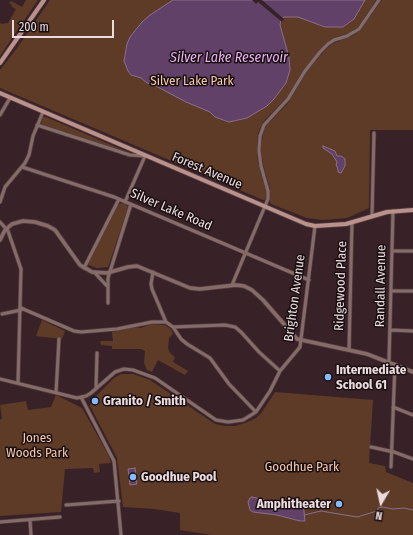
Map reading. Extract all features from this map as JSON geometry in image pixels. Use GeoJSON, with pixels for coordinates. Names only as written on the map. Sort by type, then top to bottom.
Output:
{"type":"FeatureCollection","features":[{"type":"Feature","properties":{"kind":"main road"},"geometry":{"type":"LineString","coordinates":[[0,63],[44,0]]}},
{"type":"Feature","properties":{"kind":"main road","name":"Forest Avenue"},"geometry":{"type":"LineString","coordinates":[[0,93],[265,207],[315,226],[352,223],[393,211],[413,210]]}},
{"type":"Feature","properties":{"kind":"street"},"geometry":{"type":"LineString","coordinates":[[232,285],[265,207],[268,196],[259,151],[260,136],[264,125],[288,100],[299,80],[320,52],[334,40],[353,33],[359,29],[379,0]]}},
{"type":"Feature","properties":{"kind":"street"},"geometry":{"type":"LineString","coordinates":[[0,115],[10,98]]}},
{"type":"Feature","properties":{"kind":"street"},"geometry":{"type":"LineString","coordinates":[[0,202],[6,186],[22,167],[28,155],[42,112]]}},
{"type":"Feature","properties":{"kind":"street"},"geometry":{"type":"LineString","coordinates":[[37,125],[130,155],[145,156],[125,202]]}},
{"type":"Feature","properties":{"kind":"street"},"geometry":{"type":"LineString","coordinates":[[372,216],[374,133]]}},
{"type":"Feature","properties":{"kind":"street","name":"Silver Lake Road"},"geometry":{"type":"LineString","coordinates":[[22,167],[119,199],[309,280]]}},
{"type":"Feature","properties":{"kind":"street"},"geometry":{"type":"LineString","coordinates":[[84,268],[119,199]]}},
{"type":"Feature","properties":{"kind":"street"},"geometry":{"type":"LineString","coordinates":[[108,303],[107,286],[109,273],[131,204]]}},
{"type":"Feature","properties":{"kind":"street","name":"Randall Avenue"},"geometry":{"type":"LineString","coordinates":[[389,361],[393,211]]}},
{"type":"Feature","properties":{"kind":"street"},"geometry":{"type":"LineString","coordinates":[[0,240],[6,228],[16,222],[25,221],[38,223],[48,226],[60,236],[79,264],[94,272],[109,273],[135,266],[142,267],[182,286],[192,289],[208,289],[232,285],[245,286],[256,293],[263,300],[297,339],[368,354],[389,361],[413,372]]}},
{"type":"Feature","properties":{"kind":"street"},"geometry":{"type":"LineString","coordinates":[[0,222],[6,228],[21,269],[18,383]]}},
{"type":"Feature","properties":{"kind":"street","name":"Ridgewood Place"},"geometry":{"type":"LineString","coordinates":[[349,350],[352,223]]}},
{"type":"Feature","properties":{"kind":"street","name":"Brighton Avenue"},"geometry":{"type":"LineString","coordinates":[[81,398],[91,393],[115,372],[133,370],[154,378],[216,420],[234,422],[243,420],[256,412],[270,391],[280,371],[300,347],[302,341],[315,226]]}},
{"type":"Feature","properties":{"kind":"street"},"geometry":{"type":"LineString","coordinates":[[392,251],[413,251]]}},
{"type":"Feature","properties":{"kind":"street"},"geometry":{"type":"LineString","coordinates":[[94,272],[107,286]]}},
{"type":"Feature","properties":{"kind":"street"},"geometry":{"type":"LineString","coordinates":[[153,272],[151,284],[152,289],[166,322],[173,327],[181,339],[187,344],[210,358],[229,384],[256,412]]}},
{"type":"Feature","properties":{"kind":"street"},"geometry":{"type":"LineString","coordinates":[[392,291],[413,291]]}},
{"type":"Feature","properties":{"kind":"street"},"geometry":{"type":"LineString","coordinates":[[2,314],[21,309],[74,331],[81,332],[117,329],[152,322],[166,322]]}},
{"type":"Feature","properties":{"kind":"street"},"geometry":{"type":"LineString","coordinates":[[173,327],[225,325],[235,327],[258,352],[280,371]]}},
{"type":"Feature","properties":{"kind":"street"},"geometry":{"type":"LineString","coordinates":[[390,330],[413,330]]}},
{"type":"Feature","properties":{"kind":"street"},"geometry":{"type":"LineString","coordinates":[[56,393],[58,339]]}},
{"type":"Feature","properties":{"kind":"street"},"geometry":{"type":"LineString","coordinates":[[96,389],[97,352]]}},
{"type":"Feature","properties":{"kind":"street"},"geometry":{"type":"LineString","coordinates":[[390,467],[395,364]]}},
{"type":"Feature","properties":{"kind":"street"},"geometry":{"type":"LineString","coordinates":[[0,379],[70,397],[81,398],[114,461],[119,501],[121,535]]}},
{"type":"Feature","properties":{"kind":"street"},"geometry":{"type":"LineString","coordinates":[[393,407],[413,415]]}},
{"type":"Feature","properties":{"kind":"street"},"geometry":{"type":"LineString","coordinates":[[371,447],[391,451],[413,459]]}},
{"type":"Feature","properties":{"kind":"street"},"geometry":{"type":"LineString","coordinates":[[66,505],[119,501]]}},
{"type":"Feature","properties":{"kind":"street"},"geometry":{"type":"LineString","coordinates":[[0,522],[60,518]]}},
{"type":"Feature","properties":{"kind":"street"},"geometry":{"type":"LineString","coordinates":[[30,520],[31,535]]}},
{"type":"Feature","properties":{"kind":"green space"},"geometry":{"type":"Polygon","coordinates":[[[26,0],[38,0],[0,56],[0,23],[8,23],[16,9],[9,3],[11,1],[22,7],[26,0]]]}},
{"type":"Feature","properties":{"kind":"green space","name":"Silver Lake Park"},"geometry":{"type":"Polygon","coordinates":[[[50,0],[376,0],[358,27],[351,32],[334,38],[323,47],[303,71],[287,97],[263,122],[258,133],[257,145],[258,162],[266,191],[266,198],[263,200],[0,88],[0,70],[50,0]]]}},
{"type":"Feature","properties":{"kind":"green space"},"geometry":{"type":"Polygon","coordinates":[[[382,0],[413,0],[413,130],[370,130],[369,208],[347,218],[323,220],[307,218],[271,204],[270,189],[261,151],[263,132],[267,125],[289,102],[306,72],[326,49],[332,44],[354,35],[361,29],[382,0]]]}},
{"type":"Feature","properties":{"kind":"green space"},"geometry":{"type":"Polygon","coordinates":[[[43,117],[46,117],[130,153],[42,125],[43,117]]]}},
{"type":"Feature","properties":{"kind":"green space"},"geometry":{"type":"Polygon","coordinates":[[[121,203],[127,204],[128,208],[108,267],[97,268],[89,265],[87,263],[114,211],[121,203]]]}},
{"type":"Feature","properties":{"kind":"green space"},"geometry":{"type":"Polygon","coordinates":[[[42,320],[65,331],[62,339],[36,336],[42,320]]]}},
{"type":"Feature","properties":{"kind":"green space"},"geometry":{"type":"Polygon","coordinates":[[[151,324],[165,325],[171,329],[173,334],[169,338],[168,348],[170,353],[175,357],[173,362],[188,371],[185,375],[158,360],[152,372],[147,370],[144,363],[145,351],[141,349],[112,349],[112,346],[101,345],[100,341],[113,341],[112,332],[135,327],[141,328],[151,324]]]}},
{"type":"Feature","properties":{"kind":"green space","name":"Goodhue Park"},"geometry":{"type":"Polygon","coordinates":[[[121,374],[133,374],[150,380],[215,424],[225,426],[235,426],[256,418],[262,412],[275,392],[373,400],[369,463],[385,466],[386,472],[413,483],[413,535],[212,535],[180,530],[180,513],[155,509],[123,507],[117,458],[90,406],[91,401],[114,378],[121,374]]]}},
{"type":"Feature","properties":{"kind":"green space","name":"Jones Woods Park"},"geometry":{"type":"Polygon","coordinates":[[[56,395],[82,408],[109,456],[111,463],[99,464],[100,472],[94,473],[93,468],[65,469],[61,512],[0,516],[0,420],[2,418],[0,405],[26,401],[28,410],[51,407],[56,395]]]}},
{"type":"Feature","properties":{"kind":"water","name":"Silver Lake Reservoir"},"geometry":{"type":"Polygon","coordinates":[[[173,0],[365,0],[354,19],[343,27],[325,27],[298,17],[284,17],[281,19],[280,25],[289,57],[290,70],[286,83],[267,106],[247,118],[229,122],[215,117],[210,112],[147,83],[141,78],[131,75],[128,71],[124,61],[127,44],[130,37],[142,22],[150,15],[173,0]]]}},
{"type":"Feature","properties":{"kind":"water"},"geometry":{"type":"Polygon","coordinates":[[[323,146],[335,151],[337,156],[341,156],[345,159],[345,166],[341,173],[338,172],[336,165],[337,162],[332,154],[323,148],[323,146]]]}},
{"type":"Feature","properties":{"kind":"water","name":"Goodhue Pool"},"geometry":{"type":"Polygon","coordinates":[[[135,468],[137,484],[130,485],[128,469],[135,468]]]}},
{"type":"Feature","properties":{"kind":"water"},"geometry":{"type":"Polygon","coordinates":[[[252,497],[275,502],[301,500],[303,502],[305,521],[253,512],[250,510],[248,502],[252,497]]]}},
{"type":"Feature","properties":{"kind":"pier"},"geometry":{"type":"Polygon","coordinates":[[[252,0],[262,0],[284,19],[282,22],[258,2],[256,4],[252,0]]]}},
{"type":"Feature","properties":{"kind":"waterway"},"geometry":{"type":"LineString","coordinates":[[304,515],[321,511],[357,517],[377,511],[378,508],[382,507],[413,510]]}},
{"type":"Feature","properties":{"kind":"place","name":"Intermediate School 61"},"geometry":{"type":"Point","coordinates":[328,377]}},
{"type":"Feature","properties":{"kind":"place","name":"Granito / Smith"},"geometry":{"type":"Point","coordinates":[95,401]}},
{"type":"Feature","properties":{"kind":"place","name":"Goodhue Pool"},"geometry":{"type":"Point","coordinates":[133,477]}},
{"type":"Feature","properties":{"kind":"place","name":"Amphitheater"},"geometry":{"type":"Point","coordinates":[339,504]}}]}
